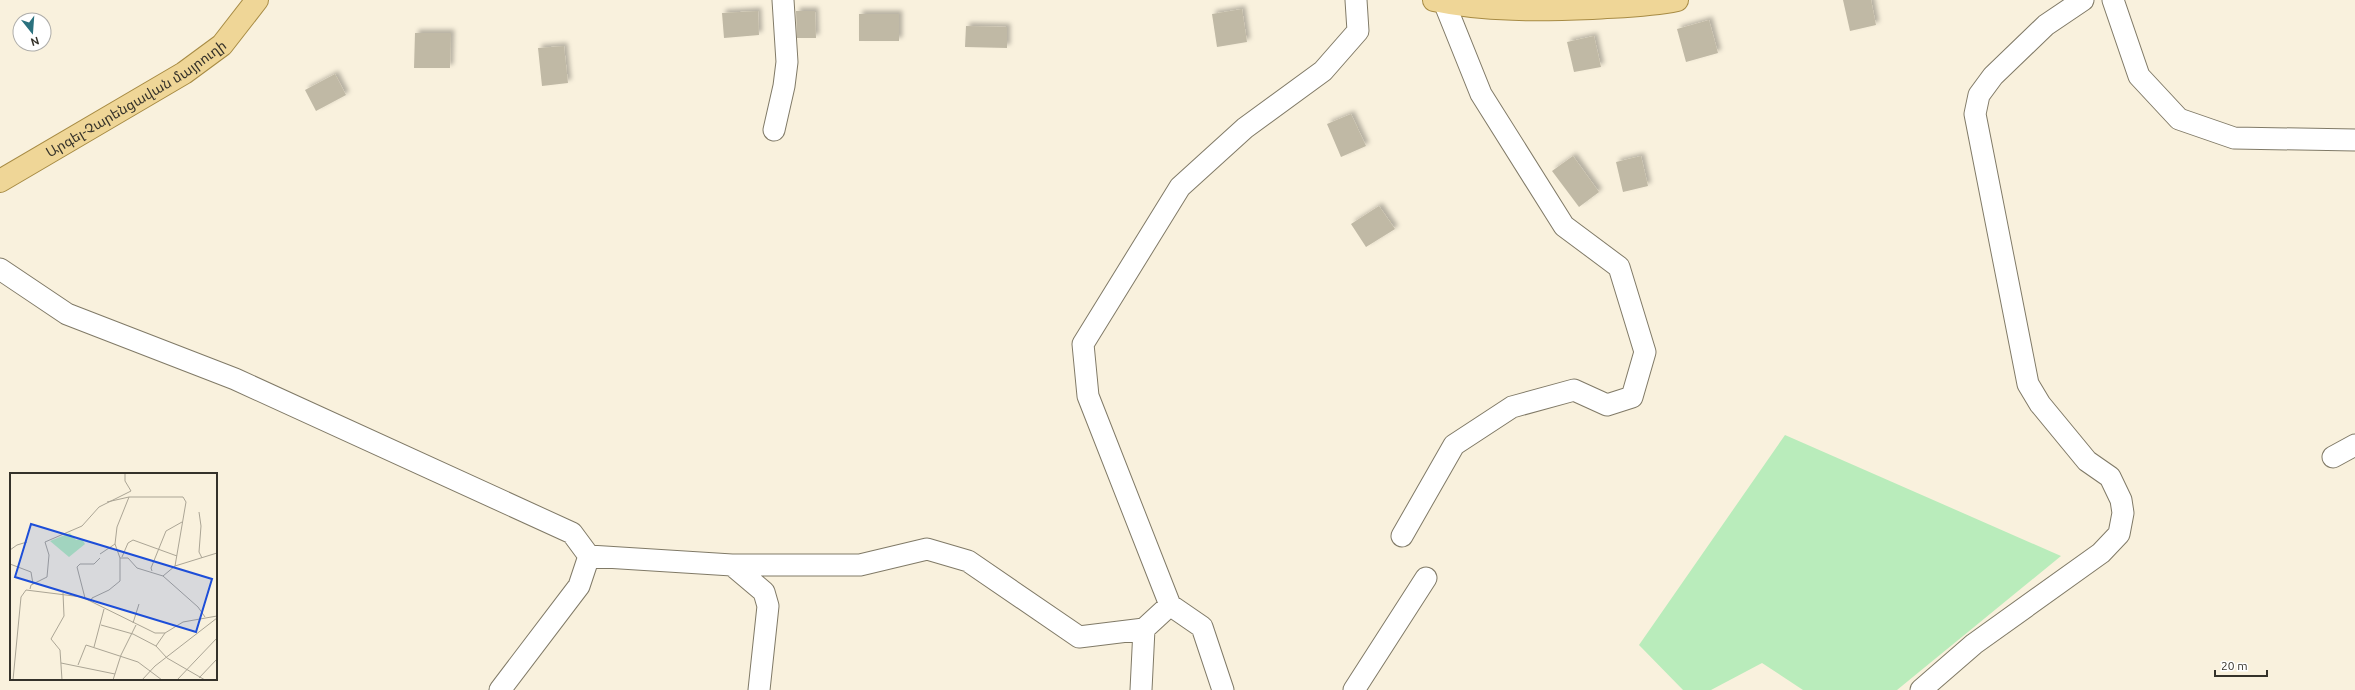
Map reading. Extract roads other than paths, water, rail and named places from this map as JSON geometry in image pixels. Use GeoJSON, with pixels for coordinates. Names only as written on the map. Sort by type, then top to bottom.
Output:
{"type":"FeatureCollection","features":[{"type":"Feature","properties":{"kind":"main road","name":"Արգել-Չարենցավան մայրուղի"},"geometry":{"type":"LineString","coordinates":[[0,181],[184,73],[222,45],[257,0]]}},
{"type":"Feature","properties":{"kind":"main road"},"geometry":{"type":"LineString","coordinates":[[1439,1],[1487,7],[1555,9],[1652,5],[1677,0]]}},
{"type":"Feature","properties":{"kind":"street"},"geometry":{"type":"LineString","coordinates":[[774,130],[784,86],[787,62],[783,0]]}},
{"type":"Feature","properties":{"kind":"street"},"geometry":{"type":"LineString","coordinates":[[1223,690],[1202,627],[1170,605],[1088,396],[1083,344],[1180,187],[1245,128],[1323,71],[1358,31],[1356,0]]}},
{"type":"Feature","properties":{"kind":"street"},"geometry":{"type":"LineString","coordinates":[[1921,690],[1974,644],[2101,553],[2119,534],[2123,513],[2121,500],[2110,477],[2087,461],[2040,404],[2028,384],[1975,114],[1979,95],[1993,76],[2046,25],[2083,0]]}},
{"type":"Feature","properties":{"kind":"street"},"geometry":{"type":"LineString","coordinates":[[2113,0],[2139,76],[2179,119],[2234,138],[2355,140]]}},
{"type":"Feature","properties":{"kind":"street"},"geometry":{"type":"LineString","coordinates":[[1402,536],[1454,446],[1512,407],[1574,390],[1607,405],[1632,397],[1645,352],[1619,266],[1564,226],[1481,94],[1439,1]]}},
{"type":"Feature","properties":{"kind":"street"},"geometry":{"type":"LineString","coordinates":[[0,269],[67,314],[235,379],[572,534],[589,556],[732,565],[860,565],[927,549],[968,561],[1079,637],[1144,629],[1170,605]]}},
{"type":"Feature","properties":{"kind":"street"},"geometry":{"type":"LineString","coordinates":[[2333,457],[2355,445]]}},
{"type":"Feature","properties":{"kind":"street"},"geometry":{"type":"LineString","coordinates":[[500,690],[579,586],[589,556]]}},
{"type":"Feature","properties":{"kind":"street"},"geometry":{"type":"LineString","coordinates":[[732,565],[764,592],[768,606],[759,690]]}},
{"type":"Feature","properties":{"kind":"street"},"geometry":{"type":"LineString","coordinates":[[1354,690],[1426,578]]}},
{"type":"Feature","properties":{"kind":"street"},"geometry":{"type":"LineString","coordinates":[[1141,690],[1144,629]]}}]}
